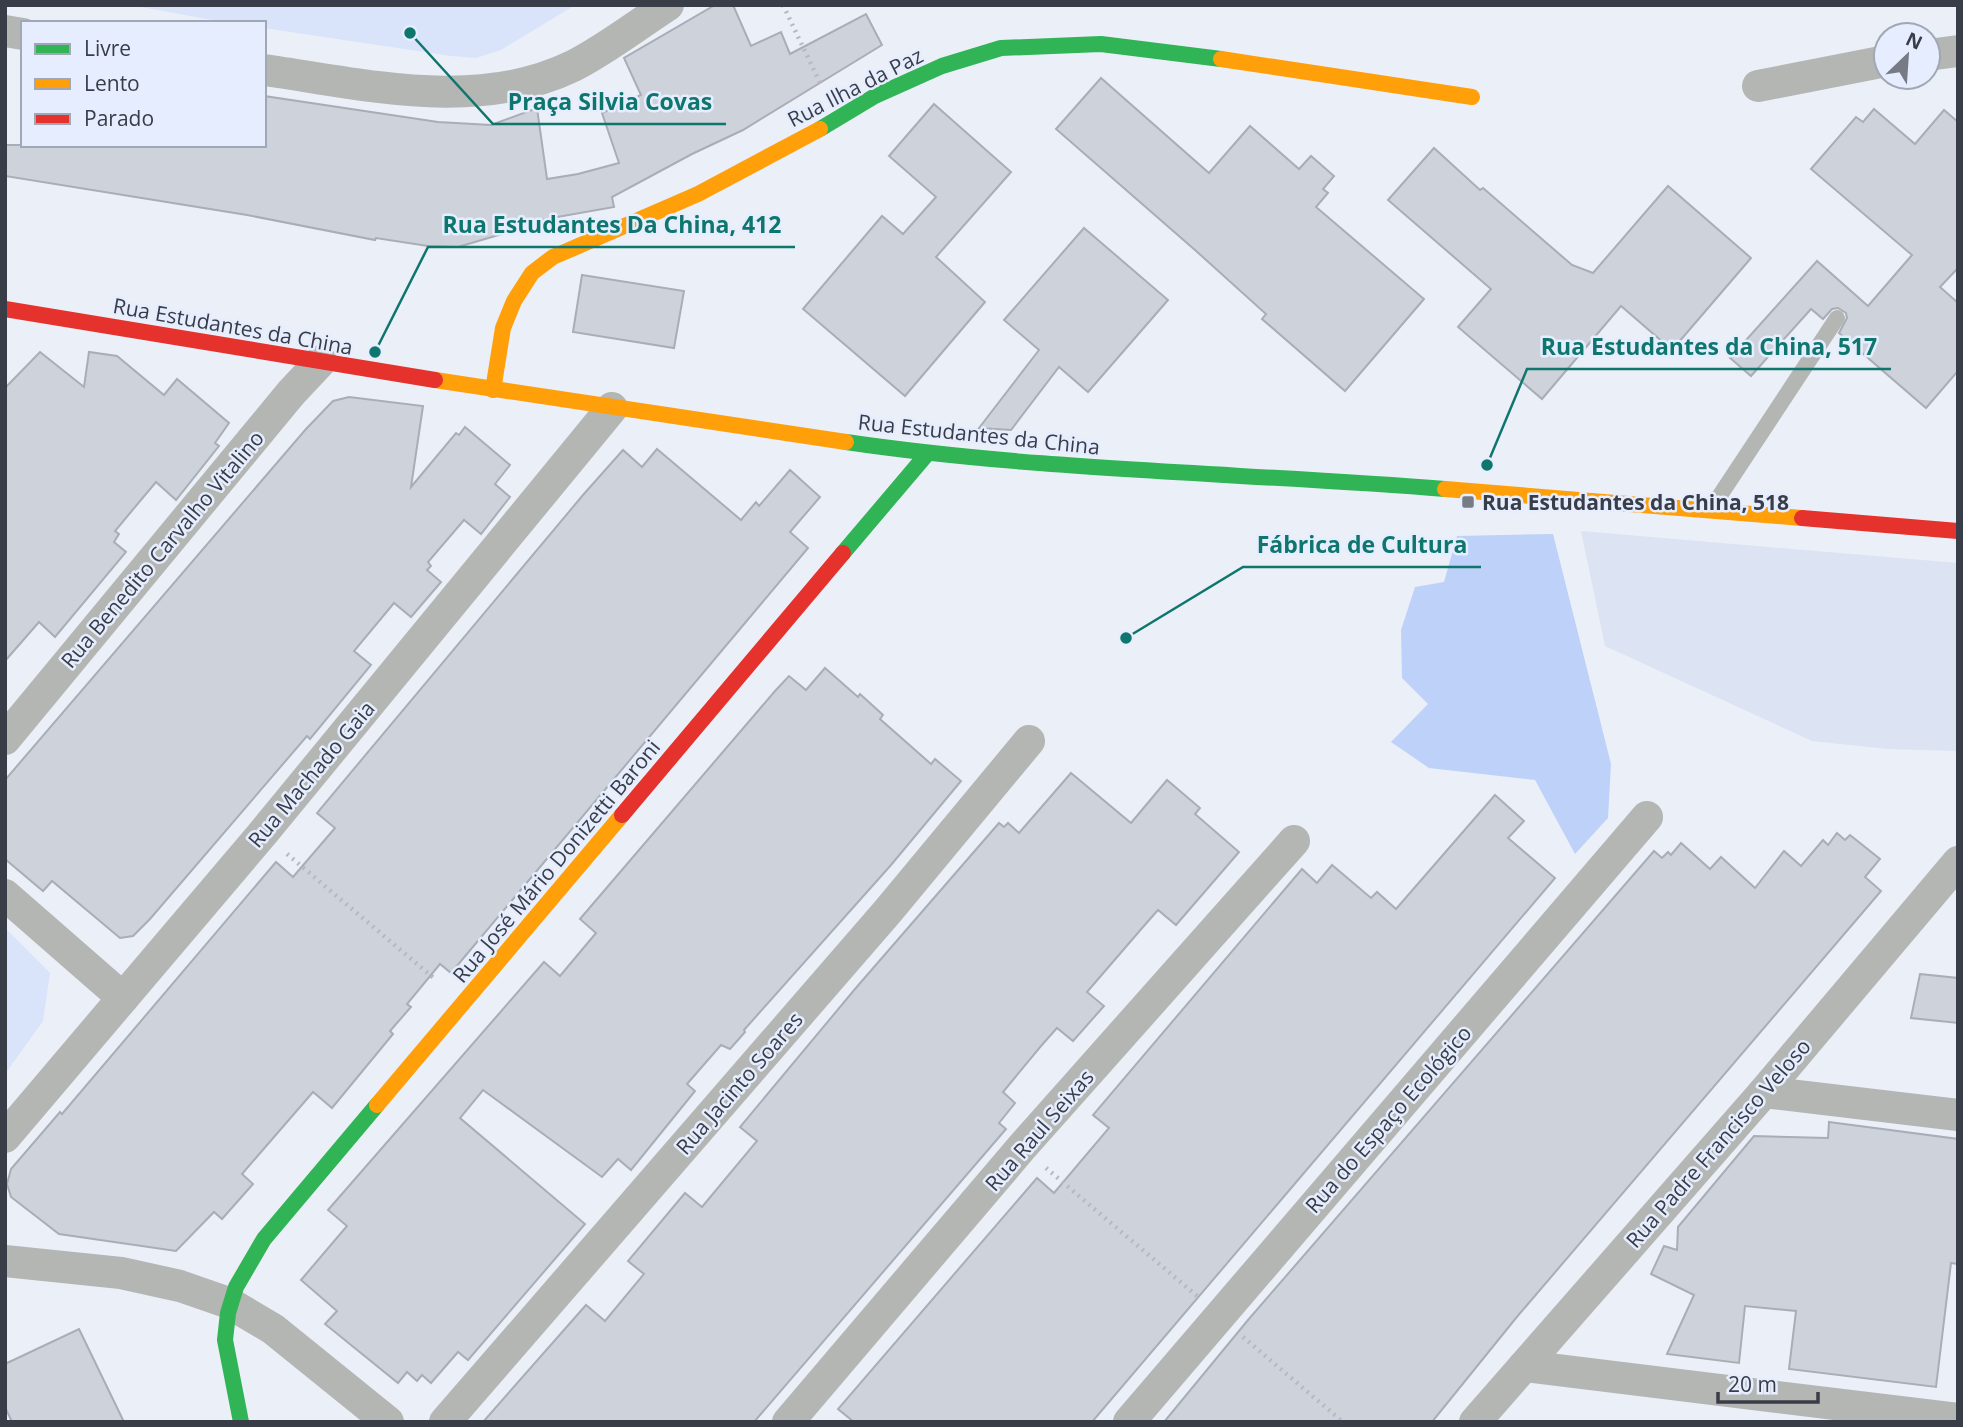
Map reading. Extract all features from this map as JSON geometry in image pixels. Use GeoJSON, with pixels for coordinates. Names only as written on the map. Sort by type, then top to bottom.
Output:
{"type":"FeatureCollection","features":[{"type":"Feature","properties":{"kind":"street"},"geometry":{"type":"LineString","coordinates":[[266,69],[412,91],[475,92],[530,83],[574,65],[667,5]]}},
{"type":"Feature","properties":{"kind":"street","name":"Rua Ilha da Paz"},"geometry":{"type":"LineString","coordinates":[[493,390],[503,328],[514,301],[532,273],[553,257],[698,194],[875,96],[942,66],[1001,48],[1101,44],[1153,49],[1472,97]]}},
{"type":"Feature","properties":{"kind":"street"},"geometry":{"type":"LineString","coordinates":[[1758,86],[1872,64]]}},
{"type":"Feature","properties":{"kind":"street","name":"Rua Estudantes da China"},"geometry":{"type":"LineString","coordinates":[[11,317],[321,361],[493,390],[927,454],[1010,462],[1420,487],[1958,531]]}},
{"type":"Feature","properties":{"kind":"street","name":"Rua Benedito Carvalho Vitalino"},"geometry":{"type":"LineString","coordinates":[[5,739],[291,393],[321,361]]}},
{"type":"Feature","properties":{"kind":"street","name":"Rua Machado Gaia"},"geometry":{"type":"LineString","coordinates":[[5,1137],[263,833],[612,408]]}},
{"type":"Feature","properties":{"kind":"street","name":"Rua José Mário Donizetti Baroni"},"geometry":{"type":"LineString","coordinates":[[241,1422],[225,1340],[229,1303],[246,1264],[264,1239],[927,454]]}},
{"type":"Feature","properties":{"kind":"street","name":"Rua Jacinto Soares"},"geometry":{"type":"LineString","coordinates":[[445,1422],[888,911],[1030,741]]}},
{"type":"Feature","properties":{"kind":"street","name":"Rua do Espaço Ecológico"},"geometry":{"type":"LineString","coordinates":[[1129,1422],[1647,817]]}},
{"type":"Feature","properties":{"kind":"street","name":"Rua Raul Seixas"},"geometry":{"type":"LineString","coordinates":[[788,1422],[1022,1147],[1294,841]]}},
{"type":"Feature","properties":{"kind":"street","name":"Rua Padre Francisco Veloso"},"geometry":{"type":"LineString","coordinates":[[1475,1422],[1764,1092],[1958,862]]}},
{"type":"Feature","properties":{"kind":"street"},"geometry":{"type":"LineString","coordinates":[[5,895],[123,998]]}},
{"type":"Feature","properties":{"kind":"street"},"geometry":{"type":"LineString","coordinates":[[1764,1092],[1958,1115]]}},
{"type":"Feature","properties":{"kind":"street"},"geometry":{"type":"LineString","coordinates":[[5,1261],[121,1273],[180,1286],[229,1303],[273,1329],[387,1422]]}},
{"type":"Feature","properties":{"kind":"street"},"geometry":{"type":"LineString","coordinates":[[1524,1366],[1958,1419]]}},
{"type":"Feature","properties":{"kind":"lane"},"geometry":{"type":"LineString","coordinates":[[1710,511],[1837,318]]}},
{"type":"Feature","properties":{"kind":"path"},"geometry":{"type":"LineString","coordinates":[[783,5],[837,118]]}},
{"type":"Feature","properties":{"kind":"path"},"geometry":{"type":"LineString","coordinates":[[263,833],[463,1003]]}},
{"type":"Feature","properties":{"kind":"path"},"geometry":{"type":"LineString","coordinates":[[1022,1147],[1343,1422]]}},
{"type":"Feature","properties":{"kind":"shaded area"},"geometry":{"type":"Polygon","coordinates":[[[130,5],[575,5],[501,50],[476,58],[266,28],[266,21],[218,21],[130,5]]]}},
{"type":"Feature","properties":{"kind":"shaded area"},"geometry":{"type":"Polygon","coordinates":[[[1581,531],[1958,563],[1958,751],[1888,749],[1812,741],[1605,646],[1581,531]]]}},
{"type":"Feature","properties":{"kind":"shaded area"},"geometry":{"type":"Polygon","coordinates":[[[1553,534],[1611,764],[1608,818],[1575,854],[1535,780],[1429,768],[1391,742],[1428,704],[1402,678],[1401,630],[1415,587],[1444,582],[1457,536],[1553,534]]]}},
{"type":"Feature","properties":{"kind":"shaded area"},"geometry":{"type":"Polygon","coordinates":[[[5,928],[50,973],[43,1021],[5,1074],[5,928]]]}},
{"type":"Feature","properties":{"kind":"building"},"geometry":{"type":"Polygon","coordinates":[[[715,5],[733,5],[751,46],[781,32],[790,54],[866,14],[882,45],[743,130],[612,197],[614,207],[512,225],[512,231],[458,247],[375,240],[247,215],[5,176],[5,145],[266,147],[266,96],[438,122],[491,125],[537,108],[547,179],[578,174],[619,163],[602,113],[641,95],[624,58],[715,5]]]}},
{"type":"Feature","properties":{"kind":"building"},"geometry":{"type":"Polygon","coordinates":[[[1101,78],[1209,173],[1250,126],[1299,169],[1311,156],[1334,176],[1323,189],[1328,193],[1316,207],[1424,299],[1345,391],[1262,319],[1266,314],[1056,129],[1101,78]]]}},
{"type":"Feature","properties":{"kind":"building"},"geometry":{"type":"Polygon","coordinates":[[[934,104],[1011,172],[936,257],[985,302],[905,396],[803,309],[882,216],[903,234],[936,197],[889,156],[934,104]]]}},
{"type":"Feature","properties":{"kind":"building"},"geometry":{"type":"Polygon","coordinates":[[[1874,109],[1915,144],[1944,110],[1958,122],[1958,268],[1940,287],[1958,303],[1958,371],[1926,408],[1839,333],[1847,318],[1846,313],[1838,308],[1832,309],[1823,319],[1811,309],[1751,376],[1730,358],[1817,261],[1868,306],[1912,255],[1811,169],[1856,117],[1863,122],[1874,109]]]}},
{"type":"Feature","properties":{"kind":"building"},"geometry":{"type":"Polygon","coordinates":[[[1434,148],[1480,190],[1483,188],[1572,265],[1593,273],[1668,186],[1751,258],[1672,350],[1621,306],[1542,399],[1458,327],[1491,289],[1388,200],[1434,148]]]}},
{"type":"Feature","properties":{"kind":"building"},"geometry":{"type":"Polygon","coordinates":[[[1084,228],[1168,300],[1088,392],[1059,367],[1011,430],[979,428],[1039,350],[1004,320],[1084,228]]]}},
{"type":"Feature","properties":{"kind":"building"},"geometry":{"type":"Polygon","coordinates":[[[582,275],[684,291],[674,348],[573,332],[582,275]]]}},
{"type":"Feature","properties":{"kind":"building"},"geometry":{"type":"Polygon","coordinates":[[[40,352],[84,387],[89,352],[117,356],[164,395],[177,379],[229,423],[215,443],[219,446],[176,500],[156,482],[115,531],[119,534],[114,542],[126,552],[55,637],[39,622],[5,661],[5,388],[40,352]]]}},
{"type":"Feature","properties":{"kind":"building"},"geometry":{"type":"Polygon","coordinates":[[[349,397],[423,406],[411,487],[456,433],[459,435],[465,427],[510,465],[495,484],[510,497],[481,534],[464,520],[428,562],[431,566],[427,570],[441,582],[411,617],[394,603],[354,651],[371,665],[310,739],[307,736],[150,919],[133,936],[120,938],[52,881],[43,891],[5,859],[5,780],[306,429],[333,401],[349,397]]]}},
{"type":"Feature","properties":{"kind":"building"},"geometry":{"type":"Polygon","coordinates":[[[657,449],[741,520],[756,502],[759,506],[790,470],[820,497],[790,532],[808,548],[451,973],[440,964],[407,1004],[411,1007],[390,1031],[393,1034],[332,1108],[313,1092],[242,1174],[253,1184],[222,1219],[214,1212],[176,1251],[59,1234],[11,1197],[7,1184],[11,1169],[60,1112],[62,1114],[276,862],[293,877],[335,828],[317,813],[583,495],[623,450],[642,467],[657,449]]]}},
{"type":"Feature","properties":{"kind":"building"},"geometry":{"type":"Polygon","coordinates":[[[825,668],[858,697],[860,694],[883,715],[880,719],[931,764],[935,759],[961,781],[730,1049],[721,1045],[687,1084],[695,1091],[631,1170],[618,1159],[602,1177],[483,1090],[460,1118],[585,1224],[468,1360],[458,1352],[431,1383],[422,1375],[417,1381],[407,1372],[398,1383],[325,1324],[337,1311],[301,1280],[347,1226],[328,1210],[544,962],[560,976],[596,933],[580,919],[775,691],[789,676],[806,690],[825,668]]]}},
{"type":"Feature","properties":{"kind":"building"},"geometry":{"type":"Polygon","coordinates":[[[1071,773],[1131,823],[1167,780],[1200,808],[1195,814],[1239,852],[1176,925],[1158,910],[1143,927],[1087,992],[1104,1006],[1073,1041],[1057,1028],[1041,1046],[1003,1092],[1015,1103],[999,1123],[1006,1129],[754,1422],[483,1422],[586,1305],[605,1321],[644,1274],[628,1261],[685,1193],[702,1207],[757,1141],[740,1127],[855,989],[999,823],[1004,827],[1008,823],[1019,833],[1071,773]]]}},
{"type":"Feature","properties":{"kind":"building"},"geometry":{"type":"Polygon","coordinates":[[[1495,795],[1524,821],[1508,838],[1555,878],[1092,1422],[854,1422],[838,1409],[1037,1178],[1054,1193],[1109,1128],[1093,1115],[1302,869],[1317,883],[1332,865],[1371,898],[1377,892],[1396,909],[1495,795]]]}},
{"type":"Feature","properties":{"kind":"building"},"geometry":{"type":"Polygon","coordinates":[[[1837,833],[1845,840],[1850,835],[1880,859],[1865,877],[1881,891],[1516,1318],[1432,1422],[1164,1422],[1248,1320],[1654,851],[1662,858],[1668,852],[1671,855],[1681,843],[1710,869],[1721,857],[1755,888],[1784,851],[1801,866],[1823,840],[1828,845],[1837,833]]]}},
{"type":"Feature","properties":{"kind":"building"},"geometry":{"type":"Polygon","coordinates":[[[1920,974],[1958,978],[1958,1023],[1911,1018],[1920,974]]]}},
{"type":"Feature","properties":{"kind":"building"},"geometry":{"type":"Polygon","coordinates":[[[1829,1122],[1958,1139],[1958,1264],[1951,1263],[1936,1387],[1789,1369],[1796,1311],[1745,1306],[1739,1363],[1667,1354],[1694,1295],[1651,1274],[1664,1246],[1677,1250],[1678,1227],[1754,1136],[1828,1138],[1829,1122]]]}},
{"type":"Feature","properties":{"kind":"building"},"geometry":{"type":"Polygon","coordinates":[[[79,1329],[124,1422],[12,1422],[5,1407],[5,1364],[79,1329]]]}},
{"type":"Feature","properties":{"kind":"traffic: fast"},"geometry":{"type":"LineString","coordinates":[[820,129],[875,96],[942,66],[1001,48],[1101,44],[1221,59]]}},
{"type":"Feature","properties":{"kind":"traffic: fast"},"geometry":{"type":"LineString","coordinates":[[846,442],[920,452],[1070,465],[1445,489]]}},
{"type":"Feature","properties":{"kind":"traffic: fast"},"geometry":{"type":"LineString","coordinates":[[843,553],[927,454]]}},
{"type":"Feature","properties":{"kind":"traffic: fast"},"geometry":{"type":"LineString","coordinates":[[241,1422],[225,1340],[228,1313],[236,1287],[264,1239],[377,1105]]}},
{"type":"Feature","properties":{"kind":"traffic: slow"},"geometry":{"type":"LineString","coordinates":[[1221,59],[1472,97]]}},
{"type":"Feature","properties":{"kind":"traffic: slow"},"geometry":{"type":"LineString","coordinates":[[493,390],[503,328],[514,301],[532,273],[553,257],[698,194],[820,129]]}},
{"type":"Feature","properties":{"kind":"traffic: slow"},"geometry":{"type":"LineString","coordinates":[[435,380],[846,442]]}},
{"type":"Feature","properties":{"kind":"traffic: slow"},"geometry":{"type":"LineString","coordinates":[[1445,489],[1802,518]]}},
{"type":"Feature","properties":{"kind":"traffic: slow"},"geometry":{"type":"LineString","coordinates":[[377,1105],[622,815]]}},
{"type":"Feature","properties":{"kind":"traffic: jam"},"geometry":{"type":"LineString","coordinates":[[5,309],[435,380]]}},
{"type":"Feature","properties":{"kind":"traffic: jam"},"geometry":{"type":"LineString","coordinates":[[1802,518],[1958,531]]}},
{"type":"Feature","properties":{"kind":"traffic: jam"},"geometry":{"type":"LineString","coordinates":[[622,815],[843,553]]}},
{"type":"Feature","properties":{"kind":"place","name":"Praça Silvia Covas"},"geometry":{"type":"Point","coordinates":[410,33]}},
{"type":"Feature","properties":{"kind":"place","name":"Rua Estudantes Da China, 412"},"geometry":{"type":"Point","coordinates":[375,352]}},
{"type":"Feature","properties":{"kind":"place","name":"Rua Estudantes da China, 517"},"geometry":{"type":"Point","coordinates":[1487,465]}},
{"type":"Feature","properties":{"kind":"place","name":"Rua Estudantes da China, 518"},"geometry":{"type":"Point","coordinates":[1468,502]}},
{"type":"Feature","properties":{"kind":"place","name":"Fábrica de Cultura"},"geometry":{"type":"Point","coordinates":[1126,638]}}]}
